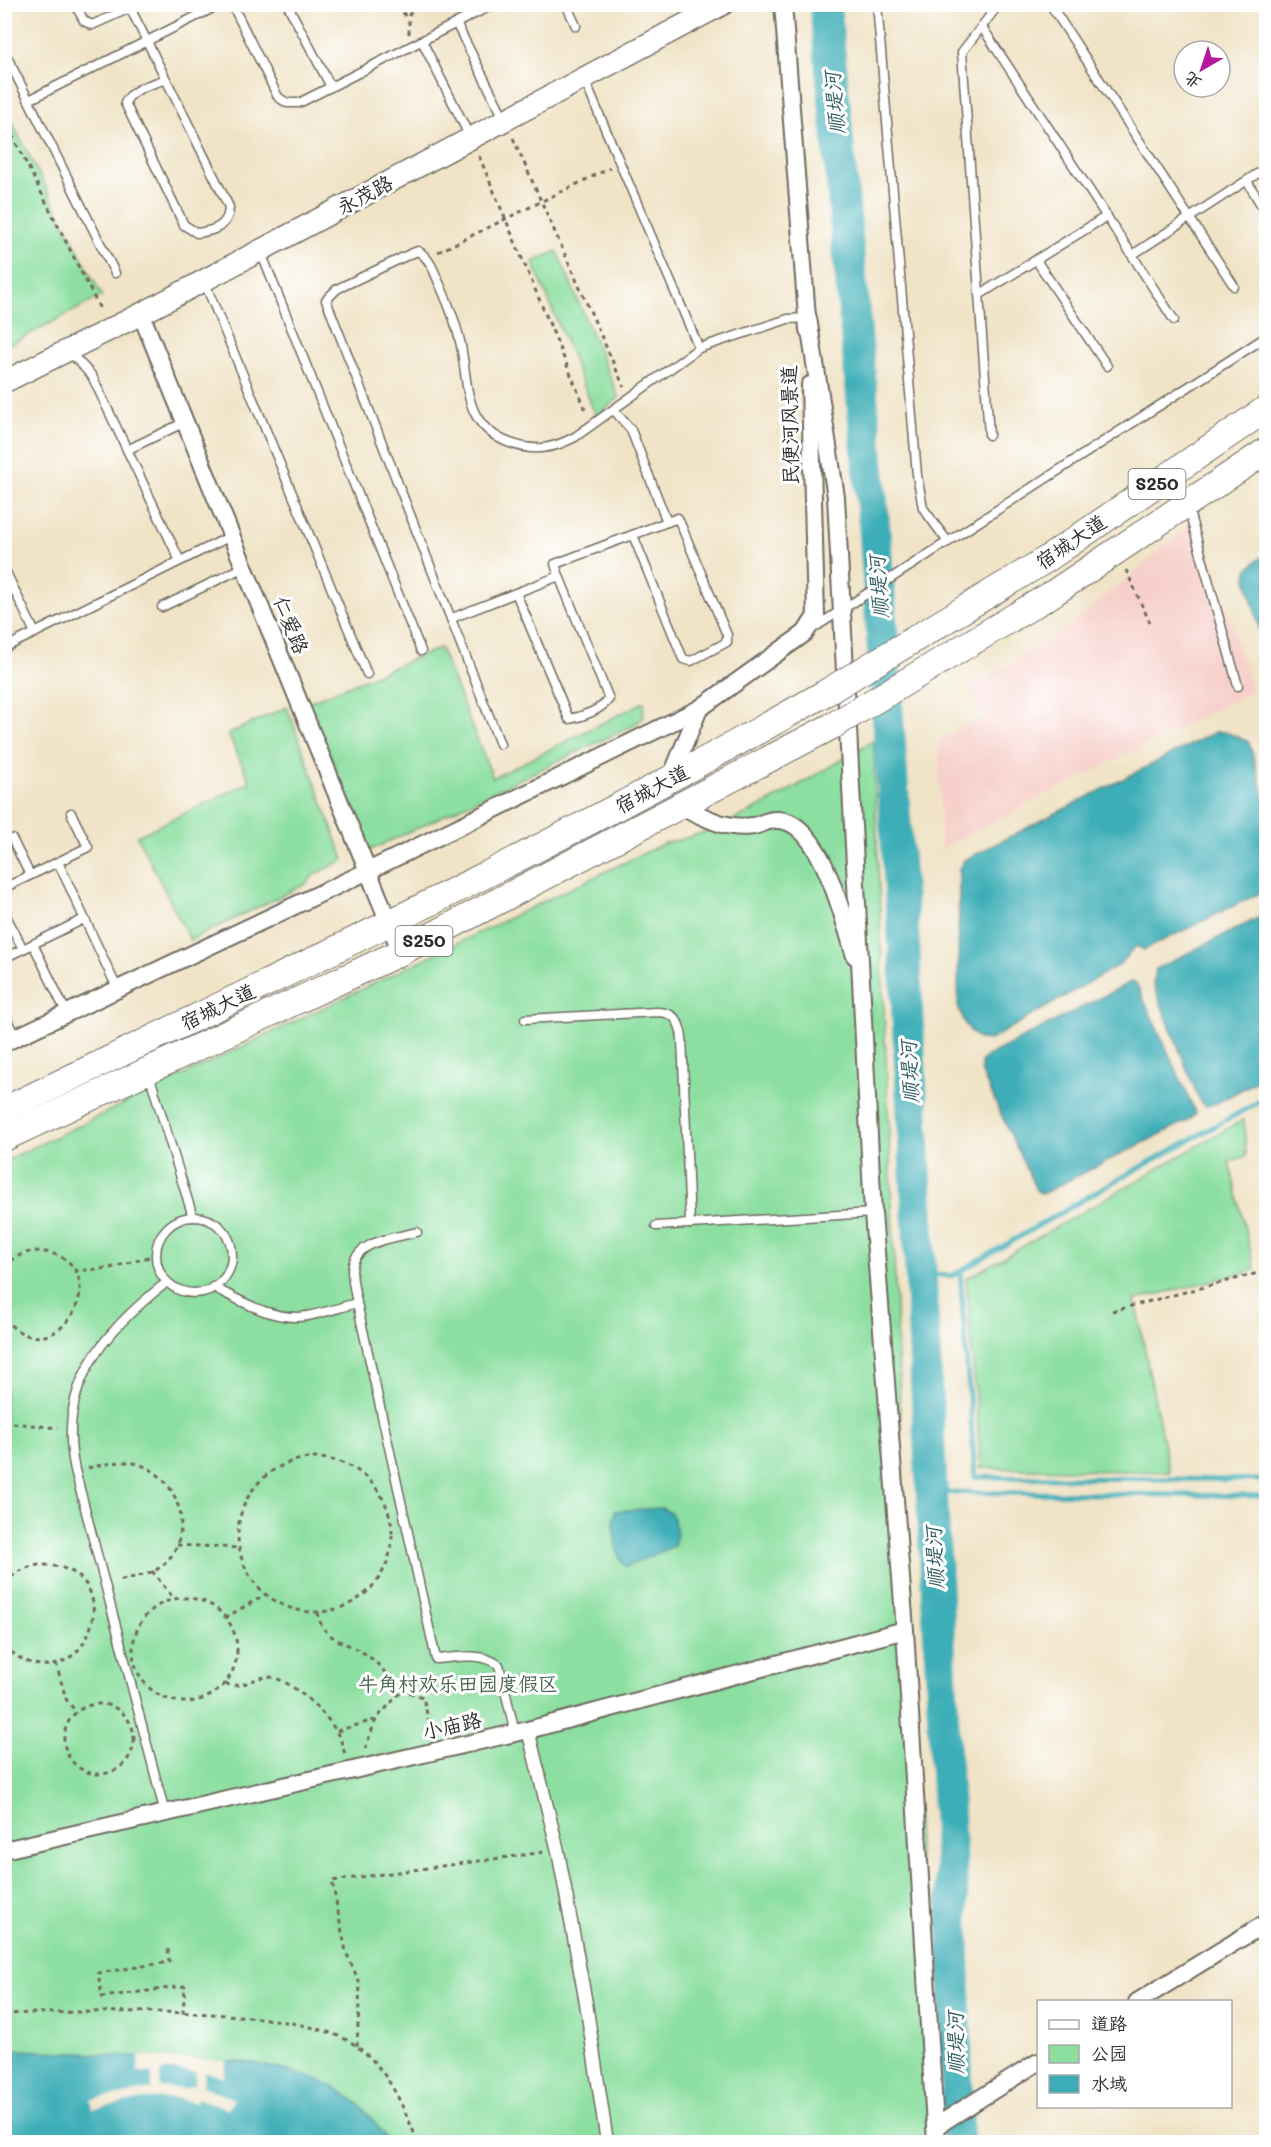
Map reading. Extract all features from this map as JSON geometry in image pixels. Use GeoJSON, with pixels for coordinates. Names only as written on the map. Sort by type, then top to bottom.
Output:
{"type":"FeatureCollection","features":[{"type":"Feature","properties":{"kind":"main road","name":"宿城大道"},"geometry":{"type":"LineString","coordinates":[[4,1110],[389,923],[669,782],[827,692],[1047,559],[1266,409]]}},
{"type":"Feature","properties":{"kind":"main road","name":"宿城大道"},"geometry":{"type":"LineString","coordinates":[[4,1138],[401,952],[683,807],[834,725],[1052,594],[1266,451]]}},
{"type":"Feature","properties":{"kind":"street","name":"永茂路"},"geometry":{"type":"LineString","coordinates":[[4,382],[141,314],[723,4]]}},
{"type":"Feature","properties":{"kind":"street","name":"民便河风景道"},"geometry":{"type":"LineString","coordinates":[[783,4],[808,318],[816,616],[805,633]]}},
{"type":"Feature","properties":{"kind":"street","name":"仁爱路"},"geometry":{"type":"LineString","coordinates":[[141,314],[401,952]]}},
{"type":"Feature","properties":{"kind":"street"},"geometry":{"type":"LineString","coordinates":[[808,318],[836,497],[873,1213],[940,2129]]}},
{"type":"Feature","properties":{"kind":"street"},"geometry":{"type":"LineString","coordinates":[[10,1041],[368,871],[699,709],[805,633]]}},
{"type":"Feature","properties":{"kind":"street"},"geometry":{"type":"LineString","coordinates":[[669,782],[699,709]]}},
{"type":"Feature","properties":{"kind":"street"},"geometry":{"type":"LineString","coordinates":[[683,807],[716,824],[753,826],[775,820],[791,822],[804,833],[826,868],[862,977]]}},
{"type":"Feature","properties":{"kind":"street","name":"小庙路"},"geometry":{"type":"LineString","coordinates":[[4,1850],[521,1731],[905,1630]]}},
{"type":"Feature","properties":{"kind":"street"},"geometry":{"type":"LineString","coordinates":[[521,1731],[558,1851],[586,2003],[607,2142]]}},
{"type":"Feature","properties":{"kind":"street"},"geometry":{"type":"LineString","coordinates":[[1139,2000],[1266,1923]]}},
{"type":"Feature","properties":{"kind":"street"},"geometry":{"type":"LineString","coordinates":[[940,2129],[1011,2078],[1037,2063]]}},
{"type":"Feature","properties":{"kind":"lane"},"geometry":{"type":"LineString","coordinates":[[75,4],[84,21],[92,25],[129,6],[166,79],[229,207],[229,216],[222,225],[212,231],[197,233],[184,225],[125,103],[129,95],[138,89],[166,79]]}},
{"type":"Feature","properties":{"kind":"lane"},"geometry":{"type":"LineString","coordinates":[[232,4],[278,97],[287,103],[299,103],[494,4]]}},
{"type":"Feature","properties":{"kind":"lane"},"geometry":{"type":"LineString","coordinates":[[287,4],[331,87]]}},
{"type":"Feature","properties":{"kind":"lane"},"geometry":{"type":"LineString","coordinates":[[566,4],[576,26]]}},
{"type":"Feature","properties":{"kind":"lane"},"geometry":{"type":"LineString","coordinates":[[877,4],[917,475],[923,508],[948,542]]}},
{"type":"Feature","properties":{"kind":"lane"},"geometry":{"type":"LineString","coordinates":[[989,435],[962,52],[999,4]]}},
{"type":"Feature","properties":{"kind":"lane"},"geometry":{"type":"LineString","coordinates":[[1050,4],[1234,286]]}},
{"type":"Feature","properties":{"kind":"lane"},"geometry":{"type":"LineString","coordinates":[[29,100],[220,5]]}},
{"type":"Feature","properties":{"kind":"lane"},"geometry":{"type":"LineString","coordinates":[[456,24],[505,120]]}},
{"type":"Feature","properties":{"kind":"lane"},"geometry":{"type":"LineString","coordinates":[[982,27],[1174,320]]}},
{"type":"Feature","properties":{"kind":"lane"},"geometry":{"type":"LineString","coordinates":[[422,41],[471,138]]}},
{"type":"Feature","properties":{"kind":"lane"},"geometry":{"type":"LineString","coordinates":[[4,51],[115,273]]}},
{"type":"Feature","properties":{"kind":"lane"},"geometry":{"type":"LineString","coordinates":[[584,78],[699,348]]}},
{"type":"Feature","properties":{"kind":"lane"},"geometry":{"type":"LineString","coordinates":[[1132,255],[1266,170]]}},
{"type":"Feature","properties":{"kind":"lane"},"geometry":{"type":"LineString","coordinates":[[1247,181],[1266,213]]}},
{"type":"Feature","properties":{"kind":"lane"},"geometry":{"type":"LineString","coordinates":[[979,295],[1107,216]]}},
{"type":"Feature","properties":{"kind":"lane"},"geometry":{"type":"LineString","coordinates":[[260,250],[420,651]]}},
{"type":"Feature","properties":{"kind":"lane"},"geometry":{"type":"LineString","coordinates":[[500,744],[326,300],[337,289],[410,254],[418,251],[428,257],[450,307],[461,345],[470,404],[484,428],[502,440],[539,450],[558,446],[592,426],[699,348],[788,319],[808,318]]}},
{"type":"Feature","properties":{"kind":"lane"},"geometry":{"type":"LineString","coordinates":[[1035,260],[1107,366]]}},
{"type":"Feature","properties":{"kind":"lane"},"geometry":{"type":"LineString","coordinates":[[204,280],[367,674]]}},
{"type":"Feature","properties":{"kind":"lane"},"geometry":{"type":"LineString","coordinates":[[805,633],[1266,337]]}},
{"type":"Feature","properties":{"kind":"lane"},"geometry":{"type":"LineString","coordinates":[[68,350],[92,375],[180,561]]}},
{"type":"Feature","properties":{"kind":"lane"},"geometry":{"type":"LineString","coordinates":[[614,411],[631,430],[667,522]]}},
{"type":"Feature","properties":{"kind":"lane"},"geometry":{"type":"LineString","coordinates":[[127,450],[185,422]]}},
{"type":"Feature","properties":{"kind":"lane"},"geometry":{"type":"LineString","coordinates":[[1186,503],[1238,686]]}},
{"type":"Feature","properties":{"kind":"lane"},"geometry":{"type":"LineString","coordinates":[[516,593],[569,719],[605,705],[609,699],[555,564],[678,518],[727,635],[727,642],[690,661],[683,659],[633,535]]}},
{"type":"Feature","properties":{"kind":"lane"},"geometry":{"type":"LineString","coordinates":[[4,648],[231,536]]}},
{"type":"Feature","properties":{"kind":"lane"},"geometry":{"type":"LineString","coordinates":[[162,607],[244,567]]}},
{"type":"Feature","properties":{"kind":"lane"},"geometry":{"type":"LineString","coordinates":[[4,568],[35,633]]}},
{"type":"Feature","properties":{"kind":"lane"},"geometry":{"type":"LineString","coordinates":[[452,618],[559,576]]}},
{"type":"Feature","properties":{"kind":"lane"},"geometry":{"type":"LineString","coordinates":[[4,888],[88,847],[71,813]]}},
{"type":"Feature","properties":{"kind":"lane"},"geometry":{"type":"LineString","coordinates":[[12,838],[30,875]]}},
{"type":"Feature","properties":{"kind":"lane"},"geometry":{"type":"LineString","coordinates":[[58,862],[118,990]]}},
{"type":"Feature","properties":{"kind":"lane"},"geometry":{"type":"LineString","coordinates":[[4,912],[23,949]]}},
{"type":"Feature","properties":{"kind":"lane"},"geometry":{"type":"LineString","coordinates":[[4,958],[84,919]]}},
{"type":"Feature","properties":{"kind":"lane"},"geometry":{"type":"LineString","coordinates":[[33,944],[67,1014]]}},
{"type":"Feature","properties":{"kind":"lane"},"geometry":{"type":"LineString","coordinates":[[525,1019],[667,1012],[675,1017],[680,1026],[682,1038],[690,1224]]}},
{"type":"Feature","properties":{"kind":"lane"},"geometry":{"type":"LineString","coordinates":[[4,1014],[10,1041]]}},
{"type":"Feature","properties":{"kind":"lane"},"geometry":{"type":"LineString","coordinates":[[148,1071],[193,1217]]}},
{"type":"Feature","properties":{"kind":"lane"},"geometry":{"type":"LineString","coordinates":[[656,1226],[873,1213]]}},
{"type":"Feature","properties":{"kind":"lane"},"geometry":{"type":"LineString","coordinates":[[193,1217],[205,1218],[217,1224],[225,1233],[232,1257],[229,1269],[213,1287],[190,1292],[177,1289],[167,1282],[160,1272],[156,1255],[161,1235],[169,1226],[193,1217]]}},
{"type":"Feature","properties":{"kind":"lane"},"geometry":{"type":"LineString","coordinates":[[417,1232],[368,1245],[358,1252],[352,1273],[357,1303],[436,1659],[474,1656],[488,1658],[499,1665],[521,1731]]}},
{"type":"Feature","properties":{"kind":"lane"},"geometry":{"type":"LineString","coordinates":[[165,1813],[75,1470],[69,1427],[78,1386],[106,1338],[122,1319],[167,1282]]}},
{"type":"Feature","properties":{"kind":"lane"},"geometry":{"type":"LineString","coordinates":[[213,1287],[264,1311],[284,1316],[305,1317],[357,1303]]}},
{"type":"Feature","properties":{"kind":"path"},"geometry":{"type":"LineString","coordinates":[[399,4],[408,22],[410,47]]}},
{"type":"Feature","properties":{"kind":"path"},"geometry":{"type":"LineString","coordinates":[[408,22],[416,4]]}},
{"type":"Feature","properties":{"kind":"path"},"geometry":{"type":"LineString","coordinates":[[4,119],[110,329]]}},
{"type":"Feature","properties":{"kind":"path"},"geometry":{"type":"LineString","coordinates":[[505,120],[543,201],[629,400]]}},
{"type":"Feature","properties":{"kind":"path"},"geometry":{"type":"LineString","coordinates":[[471,138],[507,219],[592,426]]}},
{"type":"Feature","properties":{"kind":"path"},"geometry":{"type":"LineString","coordinates":[[428,257],[620,163]]}},
{"type":"Feature","properties":{"kind":"path"},"geometry":{"type":"LineString","coordinates":[[1125,567],[1150,623]]}},
{"type":"Feature","properties":{"kind":"path"},"geometry":{"type":"LineString","coordinates":[[4,1268],[11,1260],[24,1253],[38,1251],[52,1253],[65,1261],[74,1271],[79,1283],[80,1296],[77,1310],[60,1330],[34,1335],[21,1332],[4,1318]]}},
{"type":"Feature","properties":{"kind":"path"},"geometry":{"type":"LineString","coordinates":[[74,1271],[110,1268],[156,1255]]}},
{"type":"Feature","properties":{"kind":"path"},"geometry":{"type":"LineString","coordinates":[[1112,1311],[1266,1271]]}},
{"type":"Feature","properties":{"kind":"path"},"geometry":{"type":"LineString","coordinates":[[4,1422],[52,1429],[69,1427]]}},
{"type":"Feature","properties":{"kind":"path"},"geometry":{"type":"LineString","coordinates":[[304,1458],[330,1458],[353,1467],[373,1483],[386,1504],[390,1520],[391,1553],[381,1576],[364,1595],[343,1607],[318,1612],[292,1608],[266,1594],[251,1578],[240,1548],[238,1528],[244,1503],[258,1482],[279,1466],[304,1458]]}},
{"type":"Feature","properties":{"kind":"path"},"geometry":{"type":"LineString","coordinates":[[75,1470],[132,1462],[146,1467],[166,1481],[177,1499],[180,1519],[177,1545],[172,1555],[160,1567],[152,1571],[105,1584]]}},
{"type":"Feature","properties":{"kind":"path"},"geometry":{"type":"LineString","coordinates":[[177,1545],[240,1548]]}},
{"type":"Feature","properties":{"kind":"path"},"geometry":{"type":"LineString","coordinates":[[4,1583],[14,1574],[28,1567],[43,1564],[59,1566],[73,1573],[85,1586],[93,1601],[94,1618],[90,1635],[81,1650],[67,1660],[33,1664],[17,1657],[4,1646]]}},
{"type":"Feature","properties":{"kind":"path"},"geometry":{"type":"LineString","coordinates":[[152,1571],[174,1599]]}},
{"type":"Feature","properties":{"kind":"path"},"geometry":{"type":"LineString","coordinates":[[225,1618],[266,1594]]}},
{"type":"Feature","properties":{"kind":"path"},"geometry":{"type":"LineString","coordinates":[[191,1598],[208,1603],[225,1618],[232,1628],[237,1644],[236,1662],[225,1684],[204,1699],[187,1702],[170,1700],[154,1692],[142,1680],[135,1665],[133,1648],[136,1631],[145,1616],[158,1605],[174,1599],[191,1598]]}},
{"type":"Feature","properties":{"kind":"path"},"geometry":{"type":"LineString","coordinates":[[318,1612],[319,1623],[325,1631],[343,1644],[366,1654],[402,1691],[423,1697],[436,1751]]}},
{"type":"Feature","properties":{"kind":"path"},"geometry":{"type":"LineString","coordinates":[[56,1663],[66,1699],[76,1712]]}},
{"type":"Feature","properties":{"kind":"path"},"geometry":{"type":"LineString","coordinates":[[225,1684],[243,1686],[268,1677],[283,1681],[306,1698],[337,1731],[356,1769]]}},
{"type":"Feature","properties":{"kind":"path"},"geometry":{"type":"LineString","coordinates":[[356,1769],[371,1727],[402,1691]]}},
{"type":"Feature","properties":{"kind":"path"},"geometry":{"type":"LineString","coordinates":[[96,1703],[107,1704],[128,1717],[134,1728],[135,1740],[126,1763],[117,1770],[99,1774],[81,1770],[72,1762],[64,1741],[69,1720],[76,1712],[96,1703]]}},
{"type":"Feature","properties":{"kind":"path"},"geometry":{"type":"LineString","coordinates":[[337,1731],[376,1719]]}},
{"type":"Feature","properties":{"kind":"path"},"geometry":{"type":"LineString","coordinates":[[357,2046],[360,1984],[346,1952],[332,1881],[558,1851]]}},
{"type":"Feature","properties":{"kind":"path"},"geometry":{"type":"LineString","coordinates":[[168,1949],[169,1962],[99,1973],[102,1997],[184,1986],[183,2014]]}},
{"type":"Feature","properties":{"kind":"path"},"geometry":{"type":"LineString","coordinates":[[4,2014],[120,2011],[183,2014],[291,2024],[321,2030],[357,2046],[376,2063],[394,2088],[417,2142]]}},
{"type":"Feature","properties":{"kind":"shaded area"},"geometry":{"type":"Polygon","coordinates":[[[1201,524],[1252,691],[941,848],[939,740],[984,718],[970,688],[1062,632],[1186,529],[1201,524]]]}},
{"type":"Feature","properties":{"kind":"green space"},"geometry":{"type":"Polygon","coordinates":[[[4,107],[102,296],[5,347],[4,347],[4,107]]]}},
{"type":"Feature","properties":{"kind":"green space"},"geometry":{"type":"Polygon","coordinates":[[[557,251],[619,398],[596,416],[533,262],[557,251]]]}},
{"type":"Feature","properties":{"kind":"green space"},"geometry":{"type":"Polygon","coordinates":[[[440,648],[493,778],[644,702],[643,718],[632,726],[369,851],[309,702],[440,648]]]}},
{"type":"Feature","properties":{"kind":"green space"},"geometry":{"type":"Polygon","coordinates":[[[287,707],[344,860],[314,875],[306,884],[190,940],[137,836],[250,782],[228,734],[287,707]]]}},
{"type":"Feature","properties":{"kind":"green space","name":"牛角村欢乐田园度假区"},"geometry":{"type":"Polygon","coordinates":[[[873,741],[930,2142],[5,2142],[5,1161],[665,843],[691,837],[745,815],[873,741]]]}},
{"type":"Feature","properties":{"kind":"green space"},"geometry":{"type":"Polygon","coordinates":[[[1244,1119],[1246,1156],[1229,1162],[1255,1270],[1135,1300],[1169,1472],[981,1468],[966,1279],[1244,1119]]]}},
{"type":"Feature","properties":{"kind":"water"},"geometry":{"type":"Polygon","coordinates":[[[1266,553],[1266,655],[1246,577],[1248,569],[1266,553]]]}},
{"type":"Feature","properties":{"kind":"water"},"geometry":{"type":"Polygon","coordinates":[[[1215,732],[1226,732],[1249,742],[1266,802],[1266,890],[1144,950],[1136,946],[1119,965],[990,1040],[978,1039],[965,1024],[958,1006],[959,869],[964,860],[1215,732]]]}},
{"type":"Feature","properties":{"kind":"water"},"geometry":{"type":"Polygon","coordinates":[[[1266,914],[1266,1076],[1217,1103],[1206,1106],[1200,1102],[1153,984],[1156,969],[1266,914]]]}},
{"type":"Feature","properties":{"kind":"water"},"geometry":{"type":"Polygon","coordinates":[[[1133,981],[1137,985],[1196,1113],[1189,1120],[1042,1194],[1036,1190],[981,1071],[981,1062],[987,1056],[1133,981]]]}},
{"type":"Feature","properties":{"kind":"water"},"geometry":{"type":"Polygon","coordinates":[[[662,1508],[672,1514],[677,1534],[674,1546],[626,1567],[617,1549],[614,1532],[615,1511],[662,1508]]]}},
{"type":"Feature","properties":{"kind":"water"},"geometry":{"type":"Polygon","coordinates":[[[5,2049],[253,2063],[296,2073],[331,2086],[347,2095],[375,2122],[388,2142],[5,2142],[5,2049]]]}},
{"type":"Feature","properties":{"kind":"pier"},"geometry":{"type":"Polygon","coordinates":[[[139,2056],[226,2061],[224,2077],[205,2072],[203,2086],[233,2099],[228,2109],[197,2098],[196,2103],[178,2098],[144,2099],[93,2109],[91,2100],[152,2089],[152,2073],[138,2072],[139,2056]],[[160,2071],[160,2087],[184,2089],[195,2085],[196,2072],[160,2071]]]}},
{"type":"Feature","properties":{"kind":"waterway","name":"顺堤河"},"geometry":{"type":"LineString","coordinates":[[825,4],[875,535],[904,946],[953,1911],[958,2142]]}},
{"type":"Feature","properties":{"kind":"waterway"},"geometry":{"type":"LineString","coordinates":[[921,1273],[952,1276],[1101,1189],[1266,1098]]}},
{"type":"Feature","properties":{"kind":"waterway"},"geometry":{"type":"LineString","coordinates":[[960,1271],[975,1477],[1266,1480]]}},
{"type":"Feature","properties":{"kind":"waterway"},"geometry":{"type":"LineString","coordinates":[[932,1492],[1266,1496]]}}]}
